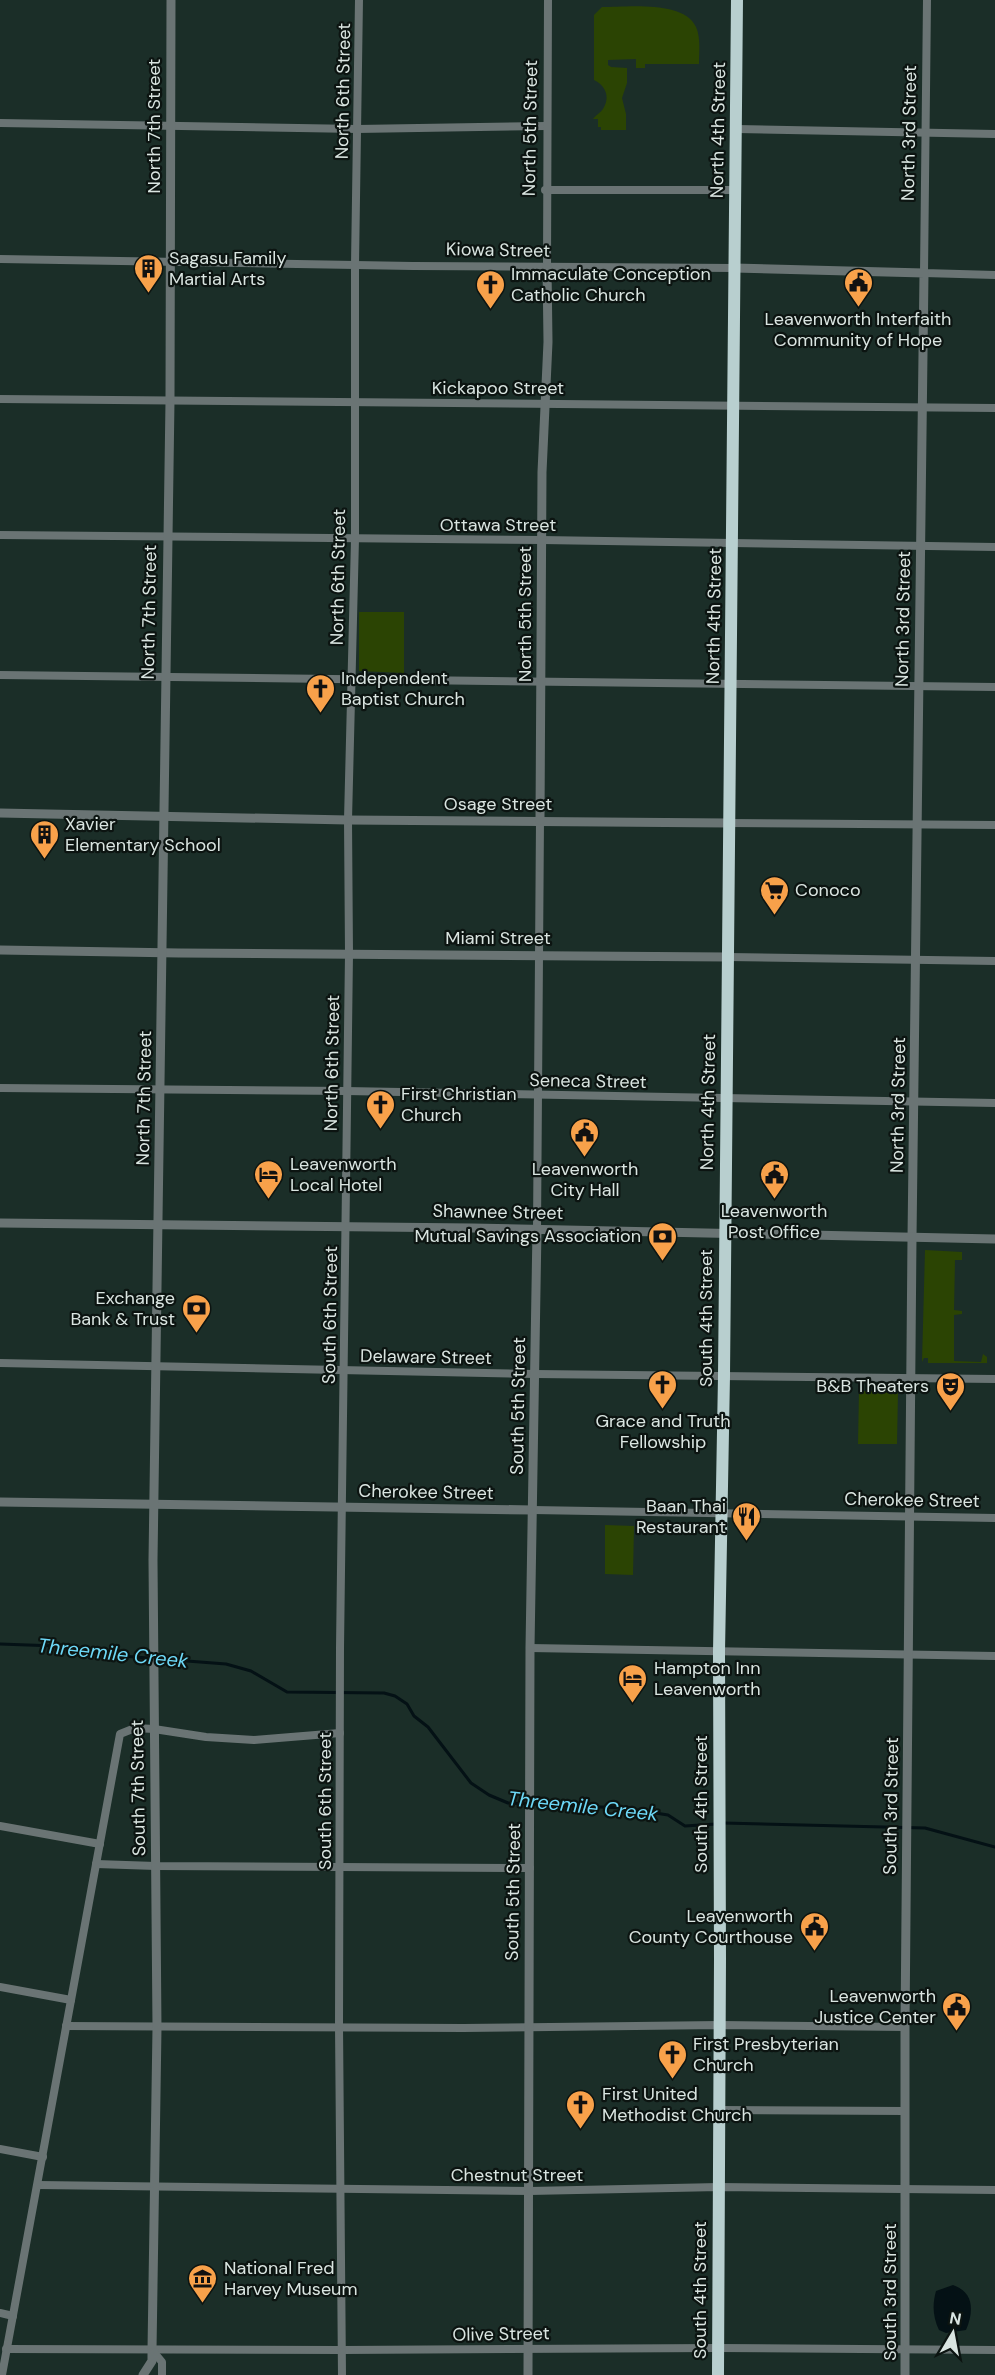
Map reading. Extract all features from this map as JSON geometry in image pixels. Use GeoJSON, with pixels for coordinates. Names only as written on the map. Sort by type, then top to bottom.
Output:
{"type":"FeatureCollection","features":[{"type":"Feature","properties":{"kind":"highway","name":"North 4th Street"},"geometry":{"type":"LineString","coordinates":[[724,1233],[737,0]]}},
{"type":"Feature","properties":{"kind":"highway","name":"South 4th Street"},"geometry":{"type":"LineString","coordinates":[[717,2375],[720,2025],[718,1652],[724,1376],[724,1233]]}},
{"type":"Feature","properties":{"kind":"street","name":"North 7th Street"},"geometry":{"type":"LineString","coordinates":[[159,1225],[162,816],[170,401],[171,0]]}},
{"type":"Feature","properties":{"kind":"street","name":"North 6th Street"},"geometry":{"type":"LineString","coordinates":[[346,1227],[348,820],[355,539],[355,265],[359,0]]}},
{"type":"Feature","properties":{"kind":"street","name":"North 5th Street"},"geometry":{"type":"LineString","coordinates":[[537,1229],[540,1096],[542,540],[546,404],[545,190],[548,0]]}},
{"type":"Feature","properties":{"kind":"street","name":"North 3rd Street"},"geometry":{"type":"LineString","coordinates":[[912,1238],[927,0]]}},
{"type":"Feature","properties":{"kind":"street"},"geometry":{"type":"LineString","coordinates":[[0,123],[357,129],[546,126]]}},
{"type":"Feature","properties":{"kind":"street"},"geometry":{"type":"LineString","coordinates":[[737,129],[995,134]]}},
{"type":"Feature","properties":{"kind":"street"},"geometry":{"type":"LineString","coordinates":[[545,190],[736,190]]}},
{"type":"Feature","properties":{"kind":"street","name":"Kiowa Street"},"geometry":{"type":"LineString","coordinates":[[0,259],[734,268],[995,275]]}},
{"type":"Feature","properties":{"kind":"street","name":"Kickapoo Street"},"geometry":{"type":"LineString","coordinates":[[0,399],[995,408]]}},
{"type":"Feature","properties":{"kind":"street","name":"Ottawa Street"},"geometry":{"type":"LineString","coordinates":[[0,535],[995,547]]}},
{"type":"Feature","properties":{"kind":"street"},"geometry":{"type":"LineString","coordinates":[[0,675],[995,687]]}},
{"type":"Feature","properties":{"kind":"street","name":"Osage Street"},"geometry":{"type":"LineString","coordinates":[[0,813],[348,820],[995,825]]}},
{"type":"Feature","properties":{"kind":"street","name":"Miami Street"},"geometry":{"type":"LineString","coordinates":[[0,950],[995,961]]}},
{"type":"Feature","properties":{"kind":"street","name":"Seneca Street"},"geometry":{"type":"LineString","coordinates":[[0,1088],[346,1091],[995,1103]]}},
{"type":"Feature","properties":{"kind":"street","name":"Shawnee Street"},"geometry":{"type":"LineString","coordinates":[[0,1223],[537,1229],[995,1239]]}},
{"type":"Feature","properties":{"kind":"street","name":"South 7th Street"},"geometry":{"type":"LineString","coordinates":[[143,2375],[152,2361],[157,2028],[153,1617],[159,1225]]}},
{"type":"Feature","properties":{"kind":"street","name":"South 6th Street"},"geometry":{"type":"LineString","coordinates":[[342,2375],[339,1867],[346,1227]]}},
{"type":"Feature","properties":{"kind":"street","name":"South 5th Street"},"geometry":{"type":"LineString","coordinates":[[528,2375],[530,1648],[537,1229]]}},
{"type":"Feature","properties":{"kind":"street","name":"South 3rd Street"},"geometry":{"type":"LineString","coordinates":[[905,2375],[907,2190],[905,2027],[912,1238]]}},
{"type":"Feature","properties":{"kind":"street","name":"Delaware Street"},"geometry":{"type":"LineString","coordinates":[[0,1363],[535,1374],[995,1379]]}},
{"type":"Feature","properties":{"kind":"street","name":"Cherokee Street"},"geometry":{"type":"LineString","coordinates":[[0,1502],[995,1518]]}},
{"type":"Feature","properties":{"kind":"street"},"geometry":{"type":"LineString","coordinates":[[530,1648],[995,1656]]}},
{"type":"Feature","properties":{"kind":"street"},"geometry":{"type":"LineString","coordinates":[[2,2375],[120,1734],[135,1728],[206,1737],[254,1740],[340,1733]]}},
{"type":"Feature","properties":{"kind":"street"},"geometry":{"type":"LineString","coordinates":[[0,1826],[100,1844]]}},
{"type":"Feature","properties":{"kind":"street"},"geometry":{"type":"LineString","coordinates":[[96,1864],[530,1868]]}},
{"type":"Feature","properties":{"kind":"street"},"geometry":{"type":"LineString","coordinates":[[0,1987],[71,2000]]}},
{"type":"Feature","properties":{"kind":"street"},"geometry":{"type":"LineString","coordinates":[[66,2026],[157,2028],[720,2025],[905,2027]]}},
{"type":"Feature","properties":{"kind":"street"},"geometry":{"type":"LineString","coordinates":[[718,2110],[905,2111]]}},
{"type":"Feature","properties":{"kind":"street"},"geometry":{"type":"LineString","coordinates":[[0,2150],[43,2157]]}},
{"type":"Feature","properties":{"kind":"street","name":"Chestnut Street"},"geometry":{"type":"LineString","coordinates":[[38,2185],[530,2191],[719,2187],[995,2190]]}},
{"type":"Feature","properties":{"kind":"street"},"geometry":{"type":"LineString","coordinates":[[0,2313],[13,2316]]}},
{"type":"Feature","properties":{"kind":"street","name":"Olive Street"},"geometry":{"type":"LineString","coordinates":[[6,2349],[995,2350]]}},
{"type":"Feature","properties":{"kind":"street","name":"South 7th Street"},"geometry":{"type":"LineString","coordinates":[[152,2350],[162,2362],[162,2375]]}},
{"type":"Feature","properties":{"kind":"green space"},"geometry":{"type":"Polygon","coordinates":[[[640,6],[680,12],[690,18],[699,36],[699,64],[645,64],[645,68],[636,68],[636,59],[608,60],[608,65],[611,67],[627,68],[627,83],[622,98],[626,114],[626,130],[601,130],[601,127],[598,127],[598,119],[593,119],[603,109],[607,100],[604,88],[594,80],[594,15],[602,7],[640,6]]]}},
{"type":"Feature","properties":{"kind":"green space"},"geometry":{"type":"Polygon","coordinates":[[[359,612],[404,612],[404,673],[359,671],[359,612]]]}},
{"type":"Feature","properties":{"kind":"green space"},"geometry":{"type":"Polygon","coordinates":[[[925,1250],[962,1252],[962,1260],[955,1260],[954,1310],[962,1311],[962,1314],[954,1315],[954,1361],[981,1362],[983,1354],[987,1357],[987,1363],[928,1363],[928,1358],[924,1358],[922,1362],[925,1250]]]}},
{"type":"Feature","properties":{"kind":"green space"},"geometry":{"type":"Polygon","coordinates":[[[859,1391],[898,1391],[897,1444],[858,1444],[859,1391]]]}},
{"type":"Feature","properties":{"kind":"green space"},"geometry":{"type":"Polygon","coordinates":[[[605,1525],[634,1526],[633,1575],[605,1574],[605,1525]]]}},
{"type":"Feature","properties":{"kind":"shaded area"},"geometry":{"type":"Polygon","coordinates":[[[953,2285],[965,2292],[968,2297],[970,2316],[966,2330],[946,2333],[939,2330],[937,2325],[934,2316],[934,2301],[936,2291],[953,2285]]]}},
{"type":"Feature","properties":{"kind":"waterway","name":"Threemile Creek"},"geometry":{"type":"LineString","coordinates":[[0,1644],[56,1646],[122,1656],[226,1664],[251,1671],[287,1692],[384,1693],[395,1696],[407,1704],[414,1716],[428,1727],[471,1783],[489,1795],[508,1803],[624,1808],[668,1815],[685,1826],[716,1824]]}},
{"type":"Feature","properties":{"kind":"waterway","name":"Threemile Creek"},"geometry":{"type":"LineString","coordinates":[[723,1823],[925,1828],[995,1847]]}},
{"type":"Feature","properties":{"kind":"place","name":"Sagasu Family Martial Arts"},"geometry":{"type":"Point","coordinates":[148,294]}},
{"type":"Feature","properties":{"kind":"place","name":"Leavenworth Interfaith Community of Hope"},"geometry":{"type":"Point","coordinates":[858,308]}},
{"type":"Feature","properties":{"kind":"place","name":"Immaculate Conception Catholic Church"},"geometry":{"type":"Point","coordinates":[490,310]}},
{"type":"Feature","properties":{"kind":"place","name":"Independent Baptist Church"},"geometry":{"type":"Point","coordinates":[320,714]}},
{"type":"Feature","properties":{"kind":"place","name":"Xavier Elementary School"},"geometry":{"type":"Point","coordinates":[44,860]}},
{"type":"Feature","properties":{"kind":"place","name":"Conoco"},"geometry":{"type":"Point","coordinates":[774,916]}},
{"type":"Feature","properties":{"kind":"place","name":"First Christian Church"},"geometry":{"type":"Point","coordinates":[380,1130]}},
{"type":"Feature","properties":{"kind":"place","name":"Leavenworth City Hall"},"geometry":{"type":"Point","coordinates":[585,1158]}},
{"type":"Feature","properties":{"kind":"place","name":"Leavenworth Local Hotel"},"geometry":{"type":"Point","coordinates":[269,1200]}},
{"type":"Feature","properties":{"kind":"place","name":"Leavenworth Post Office"},"geometry":{"type":"Point","coordinates":[774,1200]}},
{"type":"Feature","properties":{"kind":"place","name":"Mutual Savings Association"},"geometry":{"type":"Point","coordinates":[662,1262]}},
{"type":"Feature","properties":{"kind":"place","name":"Exchange Bank & Trust"},"geometry":{"type":"Point","coordinates":[196,1334]}},
{"type":"Feature","properties":{"kind":"place","name":"Grace and Truth Fellowship"},"geometry":{"type":"Point","coordinates":[663,1410]}},
{"type":"Feature","properties":{"kind":"place","name":"B&B Theaters"},"geometry":{"type":"Point","coordinates":[950,1412]}},
{"type":"Feature","properties":{"kind":"place","name":"Baan Thai Restaurant"},"geometry":{"type":"Point","coordinates":[747,1542]}},
{"type":"Feature","properties":{"kind":"place","name":"Hampton Inn Leavenworth"},"geometry":{"type":"Point","coordinates":[633,1704]}},
{"type":"Feature","properties":{"kind":"place","name":"Leavenworth County Courthouse"},"geometry":{"type":"Point","coordinates":[814,1952]}},
{"type":"Feature","properties":{"kind":"place","name":"Leavenworth Justice Center"},"geometry":{"type":"Point","coordinates":[957,2032]}},
{"type":"Feature","properties":{"kind":"place","name":"First Presbyterian Church"},"geometry":{"type":"Point","coordinates":[672,2080]}},
{"type":"Feature","properties":{"kind":"place","name":"First United Methodist Church"},"geometry":{"type":"Point","coordinates":[581,2130]}},
{"type":"Feature","properties":{"kind":"place","name":"National Fred Harvey Museum"},"geometry":{"type":"Point","coordinates":[203,2304]}}]}
